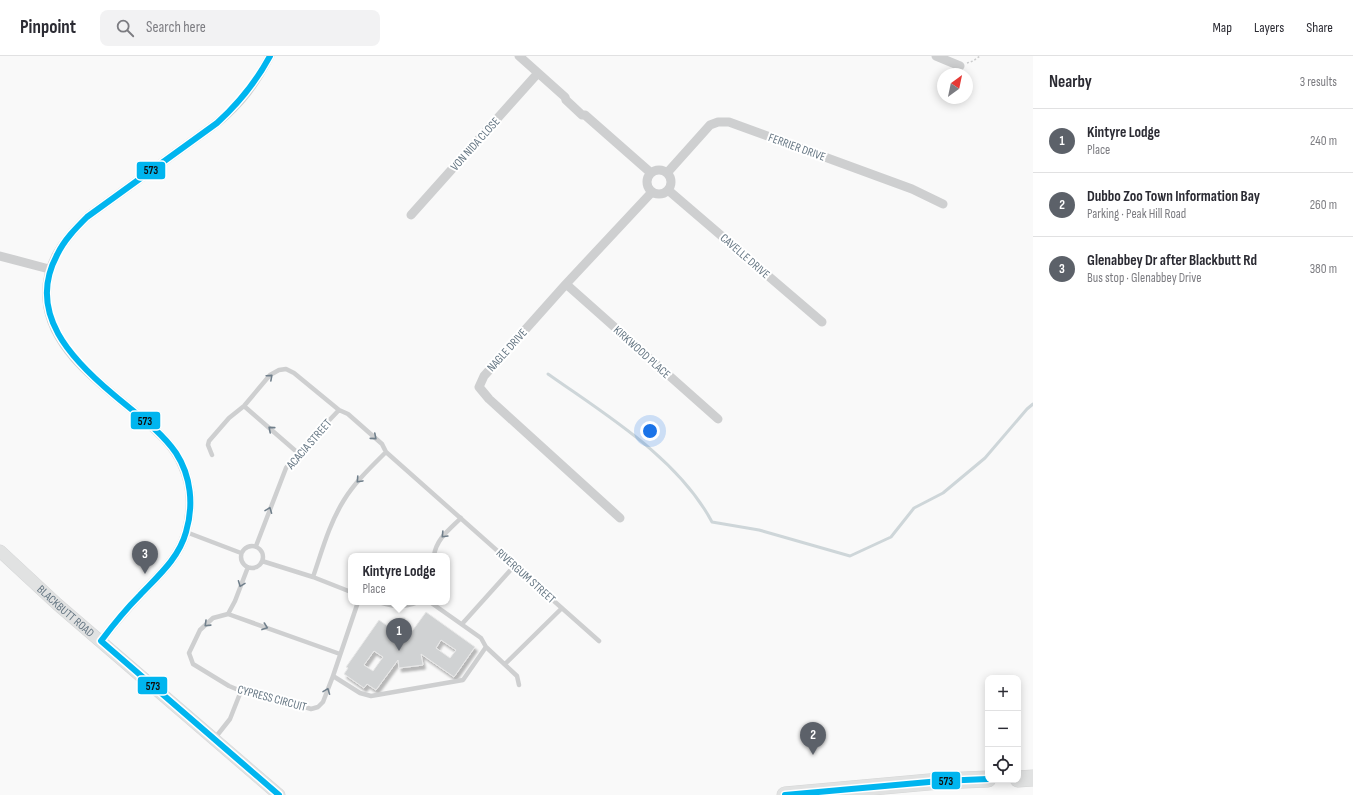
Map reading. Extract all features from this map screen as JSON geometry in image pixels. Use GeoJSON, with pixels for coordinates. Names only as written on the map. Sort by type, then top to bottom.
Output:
{"type":"FeatureCollection","features":[{"type":"Feature","properties":{"kind":"highway"},"geometry":{"type":"LineString","coordinates":[[1021,779],[1033,778]]}},
{"type":"Feature","properties":{"kind":"highway"},"geometry":{"type":"LineString","coordinates":[[785,795],[940,781],[985,780]]}},
{"type":"Feature","properties":{"kind":"street"},"geometry":{"type":"LineString","coordinates":[[101,641],[122,614],[171,561],[181,546],[186,532],[190,512],[190,488],[182,464],[171,447],[157,431],[90,374],[67,349],[56,333],[48,311],[46,290],[50,269],[59,249],[72,232],[87,217],[233,110],[245,97],[270,56]]}},
{"type":"Feature","properties":{"kind":"street"},"geometry":{"type":"LineString","coordinates":[[520,56],[565,97],[566,100],[582,115],[585,115],[651,174]]}},
{"type":"Feature","properties":{"kind":"street"},"geometry":{"type":"LineString","coordinates":[[936,56],[960,66]]}},
{"type":"Feature","properties":{"kind":"street","name":"VON NIDA CLOSE"},"geometry":{"type":"LineString","coordinates":[[411,215],[538,73]]}},
{"type":"Feature","properties":{"kind":"street","name":"FERRIER DRIVE"},"geometry":{"type":"LineString","coordinates":[[667,173],[710,125],[718,122],[729,122],[912,189],[943,204]]}},
{"type":"Feature","properties":{"kind":"street"},"geometry":{"type":"LineString","coordinates":[[661,170],[667,173],[670,179],[670,186],[668,190],[659,194],[652,192],[647,183],[651,174],[661,170]]}},
{"type":"Feature","properties":{"kind":"street","name":"CAVELLE DRIVE"},"geometry":{"type":"LineString","coordinates":[[668,190],[822,322]]}},
{"type":"Feature","properties":{"kind":"street","name":"NAGLE DRIVE"},"geometry":{"type":"LineString","coordinates":[[620,518],[489,399],[479,387],[484,376],[566,284],[652,192]]}},
{"type":"Feature","properties":{"kind":"street"},"geometry":{"type":"LineString","coordinates":[[0,256],[50,269]]}},
{"type":"Feature","properties":{"kind":"street","name":"KIRKWOOD PLACE"},"geometry":{"type":"LineString","coordinates":[[566,284],[718,420]]}},
{"type":"Feature","properties":{"kind":"street","name":"BLACKBUTT ROAD"},"geometry":{"type":"LineString","coordinates":[[0,551],[58,604],[279,795]]}},
{"type":"Feature","properties":{"kind":"lane","name":"RIVERGUM STREET"},"geometry":{"type":"LineString","coordinates":[[244,406],[270,375],[279,370],[286,369],[294,373],[339,410],[348,414],[382,444],[386,452],[599,641]]}},
{"type":"Feature","properties":{"kind":"lane"},"geometry":{"type":"LineString","coordinates":[[212,455],[208,446],[209,441],[229,418],[244,406],[298,453]]}},
{"type":"Feature","properties":{"kind":"lane","name":"ACACIA STREET"},"geometry":{"type":"LineString","coordinates":[[256,546],[286,468],[298,453],[339,410]]}},
{"type":"Feature","properties":{"kind":"lane"},"geometry":{"type":"LineString","coordinates":[[313,577],[332,523],[344,500],[355,485],[386,452]]}},
{"type":"Feature","properties":{"kind":"lane"},"geometry":{"type":"LineString","coordinates":[[434,553],[438,541],[461,518]]}},
{"type":"Feature","properties":{"kind":"lane"},"geometry":{"type":"LineString","coordinates":[[186,532],[241,553]]}},
{"type":"Feature","properties":{"kind":"lane"},"geometry":{"type":"LineString","coordinates":[[252,545],[262,550],[263,558],[258,566],[251,568],[242,563],[241,553],[252,545]]}},
{"type":"Feature","properties":{"kind":"lane"},"geometry":{"type":"LineString","coordinates":[[262,561],[313,577],[348,591]]}},
{"type":"Feature","properties":{"kind":"lane"},"geometry":{"type":"LineString","coordinates":[[462,624],[515,565]]}},
{"type":"Feature","properties":{"kind":"lane"},"geometry":{"type":"LineString","coordinates":[[248,567],[235,601],[228,614],[340,654]]}},
{"type":"Feature","properties":{"kind":"lane","name":"CYPRESS CIRCUIT"},"geometry":{"type":"LineString","coordinates":[[228,614],[213,618],[200,630],[189,653],[193,664],[229,686],[241,691],[254,691],[311,708],[318,707],[322,702],[333,676],[357,605]]}},
{"type":"Feature","properties":{"kind":"lane"},"geometry":{"type":"LineString","coordinates":[[391,605],[399,607],[410,605]]}},
{"type":"Feature","properties":{"kind":"lane"},"geometry":{"type":"LineString","coordinates":[[434,605],[481,638],[486,647],[517,676],[519,686]]}},
{"type":"Feature","properties":{"kind":"lane"},"geometry":{"type":"LineString","coordinates":[[505,664],[562,608]]}},
{"type":"Feature","properties":{"kind":"lane"},"geometry":{"type":"LineString","coordinates":[[333,676],[360,693],[371,696],[463,680],[486,647]]}},
{"type":"Feature","properties":{"kind":"lane"},"geometry":{"type":"LineString","coordinates":[[214,739],[230,719],[241,691]]}},
{"type":"Feature","properties":{"kind":"path"},"geometry":{"type":"LineString","coordinates":[[960,66],[973,61],[980,56]]}},
{"type":"Feature","properties":{"kind":"building"},"geometry":{"type":"Polygon","coordinates":[[[426,612],[475,647],[454,677],[421,654],[423,665],[399,668],[398,660],[376,690],[367,684],[364,688],[344,674],[348,668],[346,667],[379,620],[402,636],[410,634],[426,612]],[[441,640],[436,648],[450,658],[456,650],[441,640]],[[374,651],[364,665],[373,671],[383,657],[374,651]]]}},
{"type":"Feature","properties":{"kind":"building"},"geometry":{"type":"Polygon","coordinates":[[[399,618],[405,618],[408,635],[402,636],[399,618]]]}},
{"type":"Feature","properties":{"kind":"waterway"},"geometry":{"type":"LineString","coordinates":[[548,374],[639,439],[680,478],[698,499],[712,522],[759,530],[850,556],[891,537],[914,508],[943,493],[985,458],[1033,404]]}},
{"type":"Feature","properties":{"kind":"transit line","name":"573"},"geometry":{"type":"LineString","coordinates":[[270,56],[259,75],[246,92],[233,108],[217,123],[87,217],[63,244],[57,255],[49,276],[47,296],[50,316],[58,334],[69,351],[98,381],[147,422],[170,445],[185,471],[190,491],[190,512],[186,532],[178,550],[161,574],[125,611],[101,641],[279,795]]}},
{"type":"Feature","properties":{"kind":"transit line","name":"573"},"geometry":{"type":"LineString","coordinates":[[785,795],[940,781],[985,779]]}},
{"type":"Feature","properties":{"kind":"place","name":"Glenabbey Dr after Blackbutt Rd"},"geometry":{"type":"Point","coordinates":[145,574]}},
{"type":"Feature","properties":{"kind":"place","name":"Kintyre Lodge"},"geometry":{"type":"Point","coordinates":[399,651]}},
{"type":"Feature","properties":{"kind":"place","name":"Dubbo Zoo Town Information Bay"},"geometry":{"type":"Point","coordinates":[813,755]}}]}
